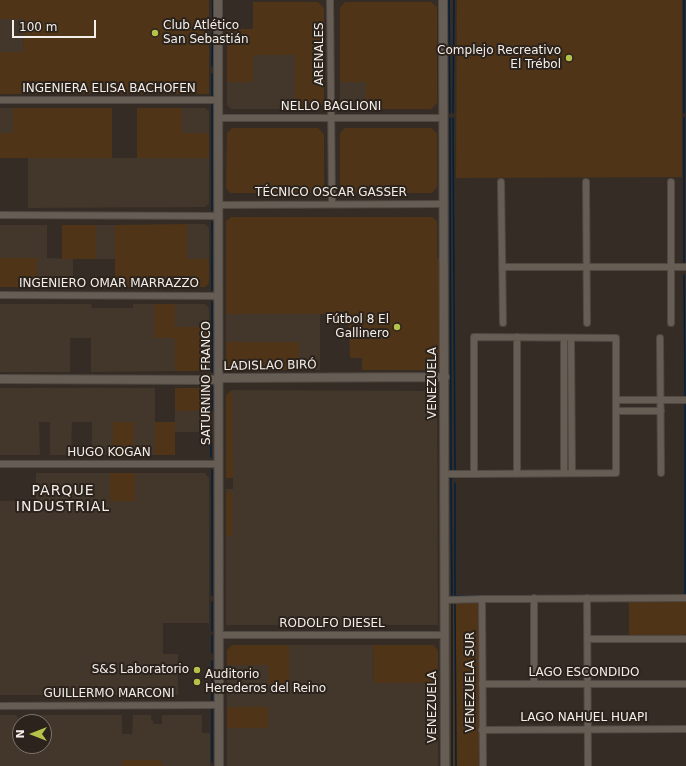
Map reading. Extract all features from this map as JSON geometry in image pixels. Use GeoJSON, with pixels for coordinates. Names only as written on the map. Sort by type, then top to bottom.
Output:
{"type":"FeatureCollection","features":[{"type":"Feature","properties":{"kind":"street","name":"SATURNINO FRANCO"},"geometry":{"type":"LineString","coordinates":[[218,0],[219,766]]}},
{"type":"Feature","properties":{"kind":"street","name":"ARENALES"},"geometry":{"type":"LineString","coordinates":[[330,0],[332,204]]}},
{"type":"Feature","properties":{"kind":"street","name":"VENEZUELA"},"geometry":{"type":"LineString","coordinates":[[443,0],[445,766]]}},
{"type":"Feature","properties":{"kind":"street","name":"INGENIERA ELISA BACHOFEN"},"geometry":{"type":"LineString","coordinates":[[0,100],[218,100]]}},
{"type":"Feature","properties":{"kind":"street","name":"NELLO BAGLIONI"},"geometry":{"type":"LineString","coordinates":[[218,118],[444,118]]}},
{"type":"Feature","properties":{"kind":"street"},"geometry":{"type":"LineString","coordinates":[[501,182],[503,323]]}},
{"type":"Feature","properties":{"kind":"street"},"geometry":{"type":"LineString","coordinates":[[586,182],[587,323]]}},
{"type":"Feature","properties":{"kind":"street"},"geometry":{"type":"LineString","coordinates":[[671,182],[671,323]]}},
{"type":"Feature","properties":{"kind":"street","name":"TÉCNICO OSCAR GASSER"},"geometry":{"type":"LineString","coordinates":[[218,205],[444,204]]}},
{"type":"Feature","properties":{"kind":"street"},"geometry":{"type":"LineString","coordinates":[[0,215],[218,216]]}},
{"type":"Feature","properties":{"kind":"street"},"geometry":{"type":"LineString","coordinates":[[502,267],[587,267],[671,269],[686,271]]}},
{"type":"Feature","properties":{"kind":"street"},"geometry":{"type":"LineString","coordinates":[[671,269],[686,267]]}},
{"type":"Feature","properties":{"kind":"street","name":"INGENIERO OMAR MARRAZZO"},"geometry":{"type":"LineString","coordinates":[[0,295],[218,296]]}},
{"type":"Feature","properties":{"kind":"street"},"geometry":{"type":"LineString","coordinates":[[445,474],[474,474],[517,474],[616,473],[616,338],[474,338],[474,474]]}},
{"type":"Feature","properties":{"kind":"street"},"geometry":{"type":"LineString","coordinates":[[517,338],[517,474]]}},
{"type":"Feature","properties":{"kind":"street"},"geometry":{"type":"LineString","coordinates":[[564,338],[564,473]]}},
{"type":"Feature","properties":{"kind":"street"},"geometry":{"type":"LineString","coordinates":[[571,338],[572,473]]}},
{"type":"Feature","properties":{"kind":"street"},"geometry":{"type":"LineString","coordinates":[[660,338],[661,473]]}},
{"type":"Feature","properties":{"kind":"street","name":"LADISLAO BIRÓ"},"geometry":{"type":"LineString","coordinates":[[0,379],[211,380],[218,378],[444,377]]}},
{"type":"Feature","properties":{"kind":"street"},"geometry":{"type":"LineString","coordinates":[[616,400],[686,400]]}},
{"type":"Feature","properties":{"kind":"street"},"geometry":{"type":"LineString","coordinates":[[616,411],[661,410]]}},
{"type":"Feature","properties":{"kind":"street","name":"HUGO KOGAN"},"geometry":{"type":"LineString","coordinates":[[0,464],[219,464]]}},
{"type":"Feature","properties":{"kind":"street"},"geometry":{"type":"LineString","coordinates":[[445,600],[534,598],[686,598]]}},
{"type":"Feature","properties":{"kind":"street"},"geometry":{"type":"LineString","coordinates":[[534,598],[534,684]]}},
{"type":"Feature","properties":{"kind":"street"},"geometry":{"type":"LineString","coordinates":[[588,598],[588,766]]}},
{"type":"Feature","properties":{"kind":"street","name":"VENEZUELA SUR"},"geometry":{"type":"LineString","coordinates":[[483,599],[483,766]]}},
{"type":"Feature","properties":{"kind":"street","name":"RODOLFO DIESEL"},"geometry":{"type":"LineString","coordinates":[[219,635],[445,635]]}},
{"type":"Feature","properties":{"kind":"street"},"geometry":{"type":"LineString","coordinates":[[588,639],[686,638]]}},
{"type":"Feature","properties":{"kind":"street","name":"LAGO ESCONDIDO"},"geometry":{"type":"LineString","coordinates":[[482,684],[686,684]]}},
{"type":"Feature","properties":{"kind":"street","name":"GUILLERMO MARCONI"},"geometry":{"type":"LineString","coordinates":[[0,706],[219,705]]}},
{"type":"Feature","properties":{"kind":"street","name":"LAGO NAHUEL HUAPI"},"geometry":{"type":"LineString","coordinates":[[482,730],[686,729]]}},
{"type":"Feature","properties":{"kind":"shaded area"},"geometry":{"type":"Polygon","coordinates":[[[0,0],[209,0],[209,94],[0,94],[0,52],[23,52],[24,19],[0,19],[0,0]]]}},
{"type":"Feature","properties":{"kind":"shaded area","name":"Complejo Recreativo El Trébol"},"geometry":{"type":"Polygon","coordinates":[[[457,0],[682,0],[682,177],[456,178],[457,0]]]}},
{"type":"Feature","properties":{"kind":"shaded area"},"geometry":{"type":"Polygon","coordinates":[[[253,2],[318,2],[324,8],[324,103],[318,109],[295,109],[295,55],[253,55],[253,82],[227,82],[227,29],[253,29],[253,2]]]}},
{"type":"Feature","properties":{"kind":"shaded area"},"geometry":{"type":"Polygon","coordinates":[[[345,2],[431,2],[437,7],[437,103],[431,109],[366,109],[366,82],[340,82],[340,8],[345,2]]]}},
{"type":"Feature","properties":{"kind":"shaded area"},"geometry":{"type":"Polygon","coordinates":[[[0,19],[24,19],[23,52],[0,52],[0,19]]]}},
{"type":"Feature","properties":{"kind":"shaded area"},"geometry":{"type":"Polygon","coordinates":[[[253,55],[295,55],[295,109],[231,109],[227,105],[227,82],[253,82],[253,55]]]}},
{"type":"Feature","properties":{"kind":"shaded area"},"geometry":{"type":"Polygon","coordinates":[[[340,82],[366,82],[366,109],[345,109],[340,103],[340,82]]]}},
{"type":"Feature","properties":{"kind":"shaded area"},"geometry":{"type":"Polygon","coordinates":[[[0,108],[13,108],[13,133],[0,133],[0,108]]]}},
{"type":"Feature","properties":{"kind":"shaded area"},"geometry":{"type":"Polygon","coordinates":[[[13,108],[112,108],[112,158],[0,158],[0,133],[13,133],[13,108]]]}},
{"type":"Feature","properties":{"kind":"shaded area"},"geometry":{"type":"Polygon","coordinates":[[[137,108],[182,108],[182,133],[209,133],[209,158],[137,158],[137,108]]]}},
{"type":"Feature","properties":{"kind":"shaded area"},"geometry":{"type":"Polygon","coordinates":[[[182,108],[205,108],[209,111],[209,133],[182,133],[182,108]]]}},
{"type":"Feature","properties":{"kind":"shaded area"},"geometry":{"type":"Polygon","coordinates":[[[232,128],[318,128],[324,134],[324,188],[319,193],[231,193],[226,188],[227,133],[232,128]]]}},
{"type":"Feature","properties":{"kind":"shaded area"},"geometry":{"type":"Polygon","coordinates":[[[345,128],[431,128],[437,133],[437,187],[432,193],[345,193],[340,187],[340,133],[345,128]]]}},
{"type":"Feature","properties":{"kind":"shaded area"},"geometry":{"type":"Polygon","coordinates":[[[28,158],[209,158],[209,203],[205,207],[28,208],[28,158]]]}},
{"type":"Feature","properties":{"kind":"shaded area"},"geometry":{"type":"Polygon","coordinates":[[[231,217],[432,217],[437,221],[437,258],[444,258],[444,370],[362,370],[362,358],[350,358],[349,314],[226,314],[226,221],[231,217]]]}},
{"type":"Feature","properties":{"kind":"shaded area"},"geometry":{"type":"Polygon","coordinates":[[[187,224],[205,224],[209,228],[209,259],[187,259],[187,224]]]}},
{"type":"Feature","properties":{"kind":"shaded area"},"geometry":{"type":"Polygon","coordinates":[[[187,224],[187,259],[209,259],[209,283],[205,287],[115,287],[115,225],[187,224]]]}},
{"type":"Feature","properties":{"kind":"shaded area"},"geometry":{"type":"Polygon","coordinates":[[[0,225],[47,225],[47,258],[73,259],[73,287],[36,287],[36,259],[0,258],[0,225]]]}},
{"type":"Feature","properties":{"kind":"shaded area"},"geometry":{"type":"Polygon","coordinates":[[[62,225],[96,225],[96,259],[62,259],[62,225]]]}},
{"type":"Feature","properties":{"kind":"shaded area"},"geometry":{"type":"Polygon","coordinates":[[[96,225],[115,225],[115,259],[96,259],[96,225]]]}},
{"type":"Feature","properties":{"kind":"shaded area"},"geometry":{"type":"Polygon","coordinates":[[[0,258],[37,258],[36,287],[0,287],[0,258]]]}},
{"type":"Feature","properties":{"kind":"shaded area"},"geometry":{"type":"Polygon","coordinates":[[[0,304],[91,304],[92,308],[133,308],[133,304],[154,304],[154,338],[175,338],[175,371],[91,372],[91,338],[70,338],[70,372],[0,372],[0,304]]]}},
{"type":"Feature","properties":{"kind":"shaded area"},"geometry":{"type":"Polygon","coordinates":[[[154,304],[175,304],[175,327],[209,327],[209,366],[204,371],[175,371],[175,338],[154,338],[154,304]]]}},
{"type":"Feature","properties":{"kind":"shaded area"},"geometry":{"type":"Polygon","coordinates":[[[175,304],[205,304],[209,308],[209,327],[175,327],[175,304]]]}},
{"type":"Feature","properties":{"kind":"shaded area"},"geometry":{"type":"Polygon","coordinates":[[[226,314],[320,314],[320,370],[299,370],[299,342],[226,342],[226,314]]]}},
{"type":"Feature","properties":{"kind":"shaded area"},"geometry":{"type":"Polygon","coordinates":[[[226,342],[299,342],[299,370],[232,370],[226,365],[226,342]]]}},
{"type":"Feature","properties":{"kind":"shaded area"},"geometry":{"type":"Polygon","coordinates":[[[0,388],[155,388],[155,455],[134,455],[134,422],[113,422],[113,455],[92,455],[92,422],[72,422],[71,455],[50,455],[50,422],[39,422],[40,455],[0,455],[0,388]]]}},
{"type":"Feature","properties":{"kind":"shaded area"},"geometry":{"type":"Polygon","coordinates":[[[175,388],[204,388],[209,392],[209,411],[175,411],[175,388]]]}},
{"type":"Feature","properties":{"kind":"shaded area"},"geometry":{"type":"Polygon","coordinates":[[[232,390],[433,391],[437,395],[438,625],[226,625],[226,536],[232,536],[232,495],[226,491],[226,489],[233,489],[232,390]]]}},
{"type":"Feature","properties":{"kind":"shaded area"},"geometry":{"type":"Polygon","coordinates":[[[232,390],[233,478],[226,478],[226,395],[232,390]]]}},
{"type":"Feature","properties":{"kind":"shaded area"},"geometry":{"type":"Polygon","coordinates":[[[175,411],[209,411],[209,432],[175,432],[175,411]]]}},
{"type":"Feature","properties":{"kind":"shaded area"},"geometry":{"type":"Polygon","coordinates":[[[113,422],[134,422],[134,455],[113,455],[113,422]]]}},
{"type":"Feature","properties":{"kind":"shaded area"},"geometry":{"type":"Polygon","coordinates":[[[155,422],[175,422],[175,455],[155,455],[155,422]]]}},
{"type":"Feature","properties":{"kind":"shaded area"},"geometry":{"type":"Polygon","coordinates":[[[36,473],[110,473],[111,501],[135,501],[135,473],[205,473],[209,478],[209,623],[163,623],[163,654],[178,654],[178,695],[163,695],[151,691],[147,695],[0,695],[0,501],[36,501],[36,473]]]}},
{"type":"Feature","properties":{"kind":"shaded area"},"geometry":{"type":"Polygon","coordinates":[[[110,473],[135,473],[135,501],[110,501],[110,473]]]}},
{"type":"Feature","properties":{"kind":"shaded area"},"geometry":{"type":"Polygon","coordinates":[[[226,491],[230,492],[232,495],[232,536],[226,536],[226,491]]]}},
{"type":"Feature","properties":{"kind":"shaded area"},"geometry":{"type":"Polygon","coordinates":[[[450,598],[479,599],[479,766],[450,766],[450,598]]]}},
{"type":"Feature","properties":{"kind":"shaded area"},"geometry":{"type":"Polygon","coordinates":[[[629,600],[685,600],[686,634],[683,636],[629,636],[629,600]]]}},
{"type":"Feature","properties":{"kind":"shaded area"},"geometry":{"type":"Polygon","coordinates":[[[232,645],[289,645],[289,683],[268,683],[268,665],[227,665],[227,650],[232,645]]]}},
{"type":"Feature","properties":{"kind":"shaded area"},"geometry":{"type":"Polygon","coordinates":[[[289,645],[373,645],[374,683],[438,683],[438,766],[227,766],[227,728],[268,728],[268,707],[227,707],[227,665],[268,665],[289,683],[289,645]]]}},
{"type":"Feature","properties":{"kind":"shaded area"},"geometry":{"type":"Polygon","coordinates":[[[373,645],[433,645],[438,650],[438,683],[374,683],[373,645]]]}},
{"type":"Feature","properties":{"kind":"shaded area"},"geometry":{"type":"Polygon","coordinates":[[[227,707],[268,707],[268,728],[227,728],[227,707]]]}},
{"type":"Feature","properties":{"kind":"shaded area"},"geometry":{"type":"Polygon","coordinates":[[[0,715],[12,715],[12,754],[52,754],[52,715],[122,715],[122,734],[132,734],[133,715],[151,715],[153,724],[162,724],[162,715],[202,715],[202,733],[210,733],[210,766],[163,766],[160,760],[123,760],[122,766],[0,766],[0,715]]]}},
{"type":"Feature","properties":{"kind":"shaded area"},"geometry":{"type":"Polygon","coordinates":[[[122,760],[160,760],[163,766],[122,766],[122,760]]]}},
{"type":"Feature","properties":{"kind":"waterway"},"geometry":{"type":"LineString","coordinates":[[212,66],[213,0]]}},
{"type":"Feature","properties":{"kind":"waterway"},"geometry":{"type":"LineString","coordinates":[[449,0],[450,113]]}},
{"type":"Feature","properties":{"kind":"waterway"},"geometry":{"type":"LineString","coordinates":[[453,113],[454,0]]}},
{"type":"Feature","properties":{"kind":"waterway"},"geometry":{"type":"LineString","coordinates":[[684,0],[684,113]]}},
{"type":"Feature","properties":{"kind":"waterway"},"geometry":{"type":"LineString","coordinates":[[212,74],[212,96]]}},
{"type":"Feature","properties":{"kind":"waterway"},"geometry":{"type":"LineString","coordinates":[[212,104],[212,210]]}},
{"type":"Feature","properties":{"kind":"waterway"},"geometry":{"type":"LineString","coordinates":[[684,117],[684,262]]}},
{"type":"Feature","properties":{"kind":"waterway"},"geometry":{"type":"LineString","coordinates":[[450,118],[451,472]]}},
{"type":"Feature","properties":{"kind":"waterway"},"geometry":{"type":"LineString","coordinates":[[453,118],[455,470]]}},
{"type":"Feature","properties":{"kind":"waterway"},"geometry":{"type":"LineString","coordinates":[[212,222],[212,290]]}},
{"type":"Feature","properties":{"kind":"waterway"},"geometry":{"type":"LineString","coordinates":[[684,275],[685,397]]}},
{"type":"Feature","properties":{"kind":"waterway"},"geometry":{"type":"LineString","coordinates":[[212,302],[212,372]]}},
{"type":"Feature","properties":{"kind":"waterway"},"geometry":{"type":"LineString","coordinates":[[212,386],[212,410]]}},
{"type":"Feature","properties":{"kind":"waterway"},"geometry":{"type":"LineString","coordinates":[[685,403],[685,596]]}},
{"type":"Feature","properties":{"kind":"waterway"},"geometry":{"type":"LineString","coordinates":[[211,434],[211,457]]}},
{"type":"Feature","properties":{"kind":"waterway"},"geometry":{"type":"LineString","coordinates":[[212,470],[212,595]]}},
{"type":"Feature","properties":{"kind":"waterway"},"geometry":{"type":"LineString","coordinates":[[451,477],[452,598]]}},
{"type":"Feature","properties":{"kind":"waterway"},"geometry":{"type":"LineString","coordinates":[[455,483],[455,595]]}},
{"type":"Feature","properties":{"kind":"waterway"},"geometry":{"type":"LineString","coordinates":[[455,596],[557,596]]}},
{"type":"Feature","properties":{"kind":"waterway"},"geometry":{"type":"LineString","coordinates":[[212,602],[212,631]]}},
{"type":"Feature","properties":{"kind":"waterway"},"geometry":{"type":"LineString","coordinates":[[452,602],[452,766]]}},
{"type":"Feature","properties":{"kind":"waterway"},"geometry":{"type":"LineString","coordinates":[[455,604],[456,766]]}},
{"type":"Feature","properties":{"kind":"waterway"},"geometry":{"type":"LineString","coordinates":[[212,635],[212,653]]}},
{"type":"Feature","properties":{"kind":"waterway"},"geometry":{"type":"LineString","coordinates":[[212,661],[212,670]]}},
{"type":"Feature","properties":{"kind":"waterway"},"geometry":{"type":"LineString","coordinates":[[212,678],[212,700]]}},
{"type":"Feature","properties":{"kind":"waterway"},"geometry":{"type":"LineString","coordinates":[[212,709],[212,762]]}},
{"type":"Feature","properties":{"kind":"place","name":"Club Atlético San Sebastián"},"geometry":{"type":"Point","coordinates":[155,33]}},
{"type":"Feature","properties":{"kind":"place","name":"Complejo Recreativo El Trébol"},"geometry":{"type":"Point","coordinates":[569,58]}},
{"type":"Feature","properties":{"kind":"place","name":"Fútbol 8 El Gallinero"},"geometry":{"type":"Point","coordinates":[397,327]}},
{"type":"Feature","properties":{"kind":"place","name":"S&S Laboratorio"},"geometry":{"type":"Point","coordinates":[197,670]}},
{"type":"Feature","properties":{"kind":"place","name":"Auditorio Herederos del Reino"},"geometry":{"type":"Point","coordinates":[197,682]}},
{"type":"Feature","properties":{"kind":"district","name":"PARQUE INDUSTRIAL"},"geometry":{"type":"Point","coordinates":[63,500]}}]}
